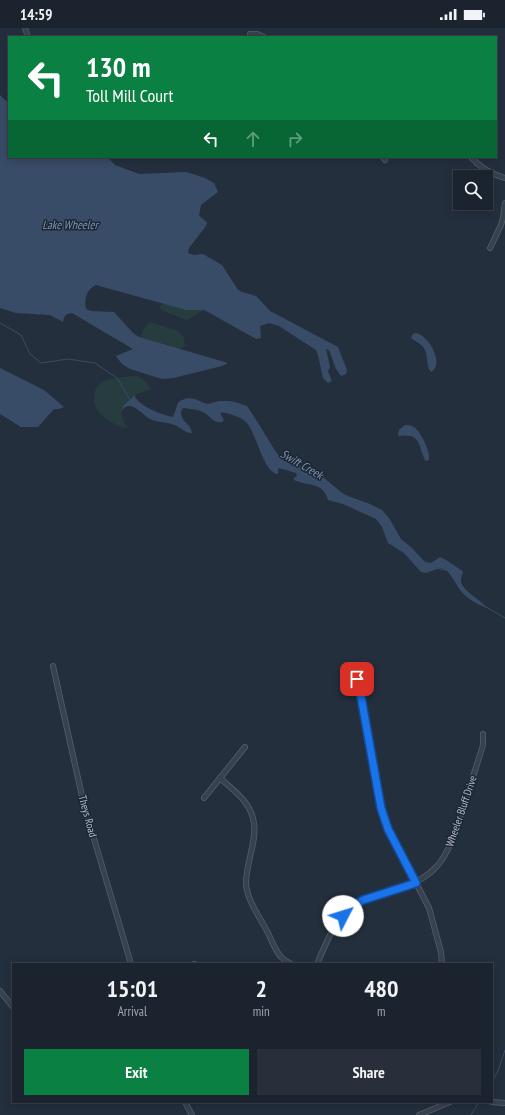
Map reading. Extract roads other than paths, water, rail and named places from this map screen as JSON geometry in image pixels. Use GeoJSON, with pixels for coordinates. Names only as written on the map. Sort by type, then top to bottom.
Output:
{"type":"FeatureCollection","features":[{"type":"Feature","properties":{"kind":"street"},"geometry":{"type":"LineString","coordinates":[[250,34],[258,34],[262,36]]}},
{"type":"Feature","properties":{"kind":"street"},"geometry":{"type":"LineString","coordinates":[[472,158],[477,164],[490,173],[505,178]]}},
{"type":"Feature","properties":{"kind":"street"},"geometry":{"type":"LineString","coordinates":[[490,248],[501,225],[505,203]]}},
{"type":"Feature","properties":{"kind":"street","name":"Theys Road"},"geometry":{"type":"LineString","coordinates":[[53,666],[84,805],[131,963]]}},
{"type":"Feature","properties":{"kind":"street"},"geometry":{"type":"LineString","coordinates":[[357,679],[381,808],[388,829],[429,908],[441,952],[442,963]]}},
{"type":"Feature","properties":{"kind":"street","name":"Wheeler Bluff Drive"},"geometry":{"type":"LineString","coordinates":[[317,963],[329,936],[335,926],[351,907],[363,900],[416,883],[438,866],[452,840],[483,745],[483,734]]}},
{"type":"Feature","properties":{"kind":"street"},"geometry":{"type":"LineString","coordinates":[[204,798],[245,747]]}},
{"type":"Feature","properties":{"kind":"street"},"geometry":{"type":"LineString","coordinates":[[220,778],[245,801],[251,811],[254,823],[254,832],[247,872],[246,883],[248,893],[277,951],[290,963]]}},
{"type":"Feature","properties":{"kind":"street"},"geometry":{"type":"LineString","coordinates":[[0,991],[12,1007]]}},
{"type":"Feature","properties":{"kind":"street"},"geometry":{"type":"LineString","coordinates":[[493,1102],[505,1103]]}},
{"type":"Feature","properties":{"kind":"street"},"geometry":{"type":"LineString","coordinates":[[186,1103],[192,1115]]}},
{"type":"Feature","properties":{"kind":"street"},"geometry":{"type":"LineString","coordinates":[[419,1115],[448,1103]]}},
{"type":"Feature","properties":{"kind":"water","name":"Lake Wheeler"},"geometry":{"type":"Polygon","coordinates":[[[0,95],[8,103],[8,158],[108,158],[115,165],[139,174],[186,172],[205,178],[214,183],[218,192],[201,205],[199,216],[207,222],[206,226],[189,248],[188,253],[194,255],[203,254],[222,265],[238,290],[256,296],[270,311],[338,347],[347,370],[346,374],[341,376],[336,369],[329,350],[326,349],[330,367],[328,371],[332,381],[328,383],[323,378],[316,350],[279,326],[269,323],[260,326],[261,338],[256,339],[204,310],[186,310],[96,285],[90,289],[86,295],[86,309],[91,311],[114,312],[133,333],[139,337],[228,363],[222,366],[173,378],[162,379],[130,369],[122,364],[116,356],[133,349],[72,313],[67,314],[64,317],[63,322],[50,315],[16,313],[0,308],[0,95]]]}},
{"type":"Feature","properties":{"kind":"water"},"geometry":{"type":"Polygon","coordinates":[[[416,333],[426,339],[434,351],[436,363],[435,368],[431,372],[424,348],[411,338],[413,334],[416,333]]]}},
{"type":"Feature","properties":{"kind":"water"},"geometry":{"type":"Polygon","coordinates":[[[0,368],[44,390],[64,407],[54,409],[38,427],[21,427],[0,414],[0,368]]]}},
{"type":"Feature","properties":{"kind":"water"},"geometry":{"type":"Polygon","coordinates":[[[135,395],[138,401],[147,407],[173,417],[178,403],[187,398],[195,399],[208,404],[219,401],[229,401],[247,406],[276,452],[283,460],[304,467],[323,477],[342,493],[382,510],[389,518],[401,539],[425,562],[431,563],[440,557],[461,570],[463,572],[461,581],[462,585],[487,608],[469,599],[460,590],[452,576],[445,569],[440,568],[426,573],[421,572],[404,553],[388,543],[382,527],[376,519],[343,504],[328,500],[326,494],[319,487],[294,480],[297,476],[296,473],[279,468],[278,474],[273,472],[264,460],[250,427],[242,419],[228,413],[220,413],[224,420],[222,422],[216,422],[201,411],[183,408],[181,415],[191,429],[192,433],[190,433],[175,425],[150,419],[132,406],[124,408],[121,412],[124,405],[135,395]]]}},
{"type":"Feature","properties":{"kind":"water"},"geometry":{"type":"Polygon","coordinates":[[[405,425],[413,426],[420,433],[427,448],[429,460],[425,460],[418,441],[415,438],[411,436],[398,435],[399,430],[405,425]]]}},
{"type":"Feature","properties":{"kind":"waterway","name":"Swift Creek"},"geometry":{"type":"LineString","coordinates":[[0,323],[21,335],[30,354],[41,363],[68,359],[95,363],[117,378],[131,401]]}},
{"type":"Feature","properties":{"kind":"waterway","name":"Swift Creek"},"geometry":{"type":"LineString","coordinates":[[436,568],[446,570]]}},
{"type":"Feature","properties":{"kind":"waterway","name":"Swift Creek"},"geometry":{"type":"LineString","coordinates":[[486,607],[505,618]]}},
{"type":"Feature","properties":{"kind":"waterway"},"geometry":{"type":"LineString","coordinates":[[493,1080],[498,1071],[505,1050]]}},
{"type":"Feature","properties":{"kind":"waterway"},"geometry":{"type":"LineString","coordinates":[[471,1115],[478,1103]]}}]}
